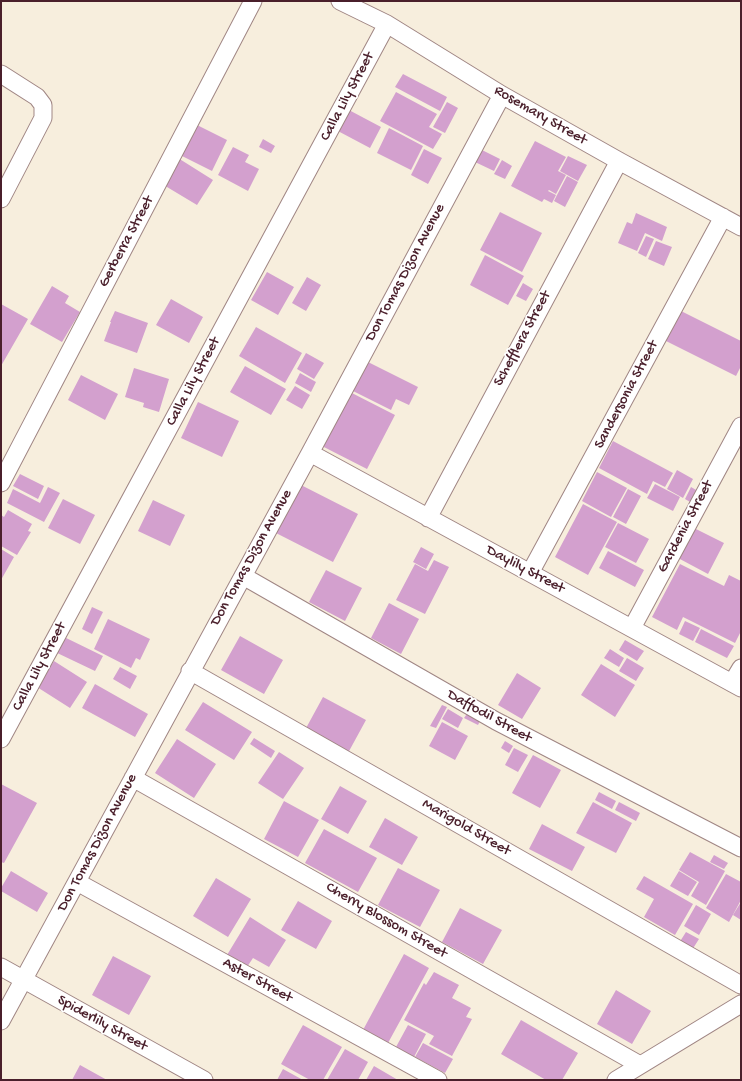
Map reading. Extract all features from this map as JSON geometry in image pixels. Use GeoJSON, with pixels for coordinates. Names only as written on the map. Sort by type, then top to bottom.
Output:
{"type":"FeatureCollection","features":[{"type":"Feature","properties":{"kind":"street","name":"Gerberra Street"},"geometry":{"type":"LineString","coordinates":[[1,483],[253,1]]}},
{"type":"Feature","properties":{"kind":"street","name":"Rosemary Street"},"geometry":{"type":"LineString","coordinates":[[340,1],[387,24],[502,95],[618,161],[741,227]]}},
{"type":"Feature","properties":{"kind":"street","name":"Calla Lily Street"},"geometry":{"type":"LineString","coordinates":[[1,739],[387,24]]}},
{"type":"Feature","properties":{"kind":"street"},"geometry":{"type":"LineString","coordinates":[[1,74],[37,97],[43,104],[44,118],[1,199]]}},
{"type":"Feature","properties":{"kind":"street","name":"Don Tomas Dizon Avenue"},"geometry":{"type":"LineString","coordinates":[[1,1022],[190,671],[310,453],[502,95]]}},
{"type":"Feature","properties":{"kind":"street","name":"Schefflera Street"},"geometry":{"type":"LineString","coordinates":[[428,518],[618,161]]}},
{"type":"Feature","properties":{"kind":"street","name":"Sandersonia Street"},"geometry":{"type":"LineString","coordinates":[[530,573],[723,217]]}},
{"type":"Feature","properties":{"kind":"street","name":"Gardenia Street"},"geometry":{"type":"LineString","coordinates":[[632,628],[741,426]]}},
{"type":"Feature","properties":{"kind":"street","name":"Daylily Street"},"geometry":{"type":"LineString","coordinates":[[310,453],[737,685]]}},
{"type":"Feature","properties":{"kind":"street","name":"Daffodil Street"},"geometry":{"type":"LineString","coordinates":[[243,576],[496,722],[741,848]]}},
{"type":"Feature","properties":{"kind":"street"},"geometry":{"type":"LineString","coordinates":[[737,685],[741,668]]}},
{"type":"Feature","properties":{"kind":"street","name":"Marigold Street"},"geometry":{"type":"LineString","coordinates":[[190,671],[741,985]]}},
{"type":"Feature","properties":{"kind":"street","name":"Cherry Blossom Street"},"geometry":{"type":"LineString","coordinates":[[133,778],[640,1065]]}},
{"type":"Feature","properties":{"kind":"street","name":"Aster Street"},"geometry":{"type":"LineString","coordinates":[[77,882],[438,1080]]}},
{"type":"Feature","properties":{"kind":"street","name":"Spiderlily Street"},"geometry":{"type":"LineString","coordinates":[[1,967],[204,1080]]}},
{"type":"Feature","properties":{"kind":"street"},"geometry":{"type":"LineString","coordinates":[[616,1080],[741,1004]]}},
{"type":"Feature","properties":{"kind":"building"},"geometry":{"type":"Polygon","coordinates":[[[403,74],[447,97],[440,111],[395,87],[403,74]]]}},
{"type":"Feature","properties":{"kind":"building"},"geometry":{"type":"Polygon","coordinates":[[[396,92],[437,114],[429,127],[442,134],[433,149],[380,121],[396,92]]]}},
{"type":"Feature","properties":{"kind":"building"},"geometry":{"type":"Polygon","coordinates":[[[447,102],[458,108],[445,133],[433,127],[447,102]]]}},
{"type":"Feature","properties":{"kind":"building"},"geometry":{"type":"Polygon","coordinates":[[[347,109],[381,127],[370,148],[336,130],[347,109]]]}},
{"type":"Feature","properties":{"kind":"building"},"geometry":{"type":"Polygon","coordinates":[[[195,124],[227,140],[212,171],[180,155],[195,124]]]}},
{"type":"Feature","properties":{"kind":"building"},"geometry":{"type":"Polygon","coordinates":[[[389,128],[423,146],[411,170],[377,153],[389,128]]]}},
{"type":"Feature","properties":{"kind":"building"},"geometry":{"type":"Polygon","coordinates":[[[263,139],[275,146],[271,153],[259,147],[263,139]]]}},
{"type":"Feature","properties":{"kind":"building"},"geometry":{"type":"Polygon","coordinates":[[[535,141],[566,157],[558,171],[566,175],[556,194],[549,190],[548,191],[556,195],[552,203],[544,199],[542,202],[511,186],[535,141]]]}},
{"type":"Feature","properties":{"kind":"building"},"geometry":{"type":"Polygon","coordinates":[[[233,147],[249,155],[245,162],[259,169],[248,191],[218,175],[233,147]]]}},
{"type":"Feature","properties":{"kind":"building"},"geometry":{"type":"Polygon","coordinates":[[[424,149],[442,158],[428,184],[411,175],[424,149]]]}},
{"type":"Feature","properties":{"kind":"building"},"geometry":{"type":"Polygon","coordinates":[[[482,150],[500,159],[494,171],[475,162],[482,150]]]}},
{"type":"Feature","properties":{"kind":"building"},"geometry":{"type":"Polygon","coordinates":[[[568,156],[587,165],[578,181],[560,171],[568,156]]]}},
{"type":"Feature","properties":{"kind":"building"},"geometry":{"type":"Polygon","coordinates":[[[178,158],[213,180],[197,205],[162,184],[178,158]]]}},
{"type":"Feature","properties":{"kind":"building"},"geometry":{"type":"Polygon","coordinates":[[[502,160],[512,166],[505,179],[494,174],[502,160]]]}},
{"type":"Feature","properties":{"kind":"building"},"geometry":{"type":"Polygon","coordinates":[[[567,176],[578,182],[565,207],[554,201],[567,176]]]}},
{"type":"Feature","properties":{"kind":"building"},"geometry":{"type":"Polygon","coordinates":[[[500,212],[542,233],[522,272],[480,250],[500,212]]]}},
{"type":"Feature","properties":{"kind":"building"},"geometry":{"type":"Polygon","coordinates":[[[636,213],[667,227],[662,241],[645,233],[637,251],[618,243],[627,222],[632,224],[636,213]]]}},
{"type":"Feature","properties":{"kind":"building"},"geometry":{"type":"Polygon","coordinates":[[[646,236],[654,239],[646,257],[638,253],[646,236]]]}},
{"type":"Feature","properties":{"kind":"building"},"geometry":{"type":"Polygon","coordinates":[[[656,241],[672,247],[664,266],[648,259],[656,241]]]}},
{"type":"Feature","properties":{"kind":"building"},"geometry":{"type":"Polygon","coordinates":[[[485,255],[524,276],[508,305],[470,285],[485,255]]]}},
{"type":"Feature","properties":{"kind":"building"},"geometry":{"type":"Polygon","coordinates":[[[267,272],[294,287],[278,315],[251,300],[267,272]]]}},
{"type":"Feature","properties":{"kind":"building"},"geometry":{"type":"Polygon","coordinates":[[[307,277],[321,285],[306,311],[292,303],[307,277]]]}},
{"type":"Feature","properties":{"kind":"building"},"geometry":{"type":"Polygon","coordinates":[[[523,283],[533,289],[526,301],[516,296],[523,283]]]}},
{"type":"Feature","properties":{"kind":"building"},"geometry":{"type":"Polygon","coordinates":[[[52,286],[69,296],[65,303],[80,312],[62,342],[30,324],[52,286]]]}},
{"type":"Feature","properties":{"kind":"building"},"geometry":{"type":"Polygon","coordinates":[[[171,299],[203,317],[189,343],[156,325],[171,299]]]}},
{"type":"Feature","properties":{"kind":"building"},"geometry":{"type":"Polygon","coordinates":[[[1,304],[28,319],[1,366],[1,304]]]}},
{"type":"Feature","properties":{"kind":"building"},"geometry":{"type":"Polygon","coordinates":[[[115,311],[148,323],[137,353],[104,341],[115,311]]]}},
{"type":"Feature","properties":{"kind":"building"},"geometry":{"type":"Polygon","coordinates":[[[681,311],[741,341],[741,366],[736,376],[666,341],[681,311]]]}},
{"type":"Feature","properties":{"kind":"building"},"geometry":{"type":"Polygon","coordinates":[[[256,327],[302,353],[285,383],[239,356],[256,327]]]}},
{"type":"Feature","properties":{"kind":"building"},"geometry":{"type":"Polygon","coordinates":[[[306,353],[324,363],[314,379],[297,369],[306,353]]]}},
{"type":"Feature","properties":{"kind":"building"},"geometry":{"type":"Polygon","coordinates":[[[364,360],[418,387],[409,405],[396,399],[391,410],[349,389],[364,360]]]}},
{"type":"Feature","properties":{"kind":"building"},"geometry":{"type":"Polygon","coordinates":[[[245,366],[286,389],[271,415],[230,392],[245,366]]]}},
{"type":"Feature","properties":{"kind":"building"},"geometry":{"type":"Polygon","coordinates":[[[134,368],[169,379],[159,412],[143,407],[144,403],[125,397],[134,368]]]}},
{"type":"Feature","properties":{"kind":"building"},"geometry":{"type":"Polygon","coordinates":[[[300,373],[316,382],[311,392],[295,383],[300,373]]]}},
{"type":"Feature","properties":{"kind":"building"},"geometry":{"type":"Polygon","coordinates":[[[81,375],[118,394],[105,420],[68,400],[81,375]]]}},
{"type":"Feature","properties":{"kind":"building"},"geometry":{"type":"Polygon","coordinates":[[[295,386],[310,395],[302,409],[286,400],[295,386]]]}},
{"type":"Feature","properties":{"kind":"building"},"geometry":{"type":"Polygon","coordinates":[[[346,390],[395,415],[367,469],[318,444],[346,390]]]}},
{"type":"Feature","properties":{"kind":"building"},"geometry":{"type":"Polygon","coordinates":[[[198,402],[239,421],[222,457],[181,438],[198,402]]]}},
{"type":"Feature","properties":{"kind":"building"},"geometry":{"type":"Polygon","coordinates":[[[613,441],[673,473],[665,487],[653,481],[647,494],[599,468],[613,441]]]}},
{"type":"Feature","properties":{"kind":"building"},"geometry":{"type":"Polygon","coordinates":[[[677,470],[693,479],[683,498],[667,489],[677,470]]]}},
{"type":"Feature","properties":{"kind":"building"},"geometry":{"type":"Polygon","coordinates":[[[597,472],[627,488],[611,517],[582,501],[597,472]]]}},
{"type":"Feature","properties":{"kind":"building"},"geometry":{"type":"Polygon","coordinates":[[[20,474],[44,486],[38,499],[13,486],[20,474]]]}},
{"type":"Feature","properties":{"kind":"building"},"geometry":{"type":"Polygon","coordinates":[[[299,484],[358,514],[333,562],[274,532],[299,484]]]}},
{"type":"Feature","properties":{"kind":"building"},"geometry":{"type":"Polygon","coordinates":[[[655,484],[680,497],[673,511],[647,498],[655,484]]]}},
{"type":"Feature","properties":{"kind":"building"},"geometry":{"type":"Polygon","coordinates":[[[48,487],[60,493],[44,522],[7,503],[13,489],[40,503],[48,487]]]}},
{"type":"Feature","properties":{"kind":"building"},"geometry":{"type":"Polygon","coordinates":[[[691,487],[703,494],[697,506],[685,499],[691,487]]]}},
{"type":"Feature","properties":{"kind":"building"},"geometry":{"type":"Polygon","coordinates":[[[628,489],[641,496],[626,524],[613,517],[628,489]]]}},
{"type":"Feature","properties":{"kind":"building"},"geometry":{"type":"Polygon","coordinates":[[[63,499],[95,515],[80,544],[48,528],[63,499]]]}},
{"type":"Feature","properties":{"kind":"building"},"geometry":{"type":"Polygon","coordinates":[[[153,500],[185,515],[170,546],[138,531],[153,500]]]}},
{"type":"Feature","properties":{"kind":"building"},"geometry":{"type":"Polygon","coordinates":[[[583,504],[617,522],[588,575],[555,557],[583,504]]]}},
{"type":"Feature","properties":{"kind":"building"},"geometry":{"type":"Polygon","coordinates":[[[8,510],[32,524],[28,531],[31,532],[17,555],[1,546],[1,515],[4,517],[8,510]]]}},
{"type":"Feature","properties":{"kind":"building"},"geometry":{"type":"Polygon","coordinates":[[[618,523],[649,539],[636,563],[605,547],[618,523]]]}},
{"type":"Feature","properties":{"kind":"building"},"geometry":{"type":"Polygon","coordinates":[[[694,528],[724,543],[708,574],[678,558],[694,528]]]}},
{"type":"Feature","properties":{"kind":"building"},"geometry":{"type":"Polygon","coordinates":[[[421,547],[434,554],[426,569],[413,562],[421,547]]]}},
{"type":"Feature","properties":{"kind":"building"},"geometry":{"type":"Polygon","coordinates":[[[1,549],[14,557],[1,580],[1,549]]]}},
{"type":"Feature","properties":{"kind":"building"},"geometry":{"type":"Polygon","coordinates":[[[608,551],[644,570],[635,587],[599,568],[608,551]]]}},
{"type":"Feature","properties":{"kind":"building"},"geometry":{"type":"Polygon","coordinates":[[[434,560],[449,567],[425,614],[396,600],[415,564],[428,571],[434,560]]]}},
{"type":"Feature","properties":{"kind":"building"},"geometry":{"type":"Polygon","coordinates":[[[680,564],[724,586],[729,575],[741,581],[741,631],[735,643],[683,617],[677,630],[652,617],[680,564]]]}},
{"type":"Feature","properties":{"kind":"building"},"geometry":{"type":"Polygon","coordinates":[[[326,570],[362,588],[345,621],[309,602],[326,570]]]}},
{"type":"Feature","properties":{"kind":"building"},"geometry":{"type":"Polygon","coordinates":[[[389,603],[419,619],[401,654],[371,638],[389,603]]]}},
{"type":"Feature","properties":{"kind":"building"},"geometry":{"type":"Polygon","coordinates":[[[92,607],[103,612],[92,634],[82,629],[92,607]]]}},
{"type":"Feature","properties":{"kind":"building"},"geometry":{"type":"Polygon","coordinates":[[[108,619],[150,639],[140,660],[136,658],[131,668],[94,649],[108,619]]]}},
{"type":"Feature","properties":{"kind":"building"},"geometry":{"type":"Polygon","coordinates":[[[685,621],[700,628],[693,641],[679,634],[685,621]]]}},
{"type":"Feature","properties":{"kind":"building"},"geometry":{"type":"Polygon","coordinates":[[[701,629],[734,646],[727,658],[695,642],[701,629]]]}},
{"type":"Feature","properties":{"kind":"building"},"geometry":{"type":"Polygon","coordinates":[[[60,635],[103,656],[95,671],[53,651],[60,635]]]}},
{"type":"Feature","properties":{"kind":"building"},"geometry":{"type":"Polygon","coordinates":[[[240,636],[283,660],[264,694],[221,670],[240,636]]]}},
{"type":"Feature","properties":{"kind":"building"},"geometry":{"type":"Polygon","coordinates":[[[625,640],[644,651],[637,661],[619,650],[625,640]]]}},
{"type":"Feature","properties":{"kind":"building"},"geometry":{"type":"Polygon","coordinates":[[[610,649],[624,658],[619,667],[604,658],[610,649]]]}},
{"type":"Feature","properties":{"kind":"building"},"geometry":{"type":"Polygon","coordinates":[[[627,658],[644,668],[636,681],[619,671],[627,658]]]}},
{"type":"Feature","properties":{"kind":"building"},"geometry":{"type":"Polygon","coordinates":[[[54,661],[87,682],[70,708],[37,687],[54,661]]]}},
{"type":"Feature","properties":{"kind":"building"},"geometry":{"type":"Polygon","coordinates":[[[601,664],[635,685],[615,717],[581,695],[601,664]]]}},
{"type":"Feature","properties":{"kind":"building"},"geometry":{"type":"Polygon","coordinates":[[[120,667],[137,676],[130,689],[113,679],[120,667]]]}},
{"type":"Feature","properties":{"kind":"building"},"geometry":{"type":"Polygon","coordinates":[[[517,673],[541,688],[522,719],[498,705],[517,673]]]}},
{"type":"Feature","properties":{"kind":"building"},"geometry":{"type":"Polygon","coordinates":[[[95,684],[148,714],[135,737],[82,708],[95,684]]]}},
{"type":"Feature","properties":{"kind":"building"},"geometry":{"type":"Polygon","coordinates":[[[323,697],[366,720],[348,753],[305,730],[323,697]]]}},
{"type":"Feature","properties":{"kind":"building"},"geometry":{"type":"Polygon","coordinates":[[[203,702],[252,732],[234,760],[185,730],[203,702]]]}},
{"type":"Feature","properties":{"kind":"building"},"geometry":{"type":"Polygon","coordinates":[[[442,705],[447,707],[436,728],[430,726],[442,705]]]}},
{"type":"Feature","properties":{"kind":"building"},"geometry":{"type":"Polygon","coordinates":[[[448,709],[463,718],[458,728],[442,719],[448,709]]]}},
{"type":"Feature","properties":{"kind":"building"},"geometry":{"type":"Polygon","coordinates":[[[469,711],[482,717],[478,725],[464,718],[469,711]]]}},
{"type":"Feature","properties":{"kind":"building"},"geometry":{"type":"Polygon","coordinates":[[[442,722],[468,736],[455,760],[429,746],[442,722]]]}},
{"type":"Feature","properties":{"kind":"building"},"geometry":{"type":"Polygon","coordinates":[[[254,738],[275,751],[271,758],[250,744],[254,738]]]}},
{"type":"Feature","properties":{"kind":"building"},"geometry":{"type":"Polygon","coordinates":[[[177,739],[216,764],[194,798],[155,773],[177,739]]]}},
{"type":"Feature","properties":{"kind":"building"},"geometry":{"type":"Polygon","coordinates":[[[505,741],[513,746],[509,753],[501,748],[505,741]]]}},
{"type":"Feature","properties":{"kind":"building"},"geometry":{"type":"Polygon","coordinates":[[[514,748],[528,755],[518,772],[505,765],[514,748]]]}},
{"type":"Feature","properties":{"kind":"building"},"geometry":{"type":"Polygon","coordinates":[[[279,752],[304,768],[283,799],[258,783],[279,752]]]}},
{"type":"Feature","properties":{"kind":"building"},"geometry":{"type":"Polygon","coordinates":[[[533,755],[561,770],[540,808],[512,793],[533,755]]]}},
{"type":"Feature","properties":{"kind":"building"},"geometry":{"type":"Polygon","coordinates":[[[1,784],[37,803],[4,863],[1,862],[1,784]]]}},
{"type":"Feature","properties":{"kind":"building"},"geometry":{"type":"Polygon","coordinates":[[[340,786],[367,801],[348,834],[321,819],[340,786]]]}},
{"type":"Feature","properties":{"kind":"building"},"geometry":{"type":"Polygon","coordinates":[[[599,792],[616,801],[612,809],[595,800],[599,792]]]}},
{"type":"Feature","properties":{"kind":"building"},"geometry":{"type":"Polygon","coordinates":[[[284,801],[319,820],[298,857],[264,839],[284,801]]]}},
{"type":"Feature","properties":{"kind":"building"},"geometry":{"type":"Polygon","coordinates":[[[593,802],[632,823],[616,853],[576,833],[593,802]]]}},
{"type":"Feature","properties":{"kind":"building"},"geometry":{"type":"Polygon","coordinates":[[[619,802],[640,813],[636,821],[615,810],[619,802]]]}},
{"type":"Feature","properties":{"kind":"building"},"geometry":{"type":"Polygon","coordinates":[[[385,818],[418,837],[402,865],[369,847],[385,818]]]}},
{"type":"Feature","properties":{"kind":"building"},"geometry":{"type":"Polygon","coordinates":[[[542,824],[585,847],[572,871],[529,849],[542,824]]]}},
{"type":"Feature","properties":{"kind":"building"},"geometry":{"type":"Polygon","coordinates":[[[324,829],[377,858],[358,892],[305,863],[324,829]]]}},
{"type":"Feature","properties":{"kind":"building"},"geometry":{"type":"Polygon","coordinates":[[[690,852],[725,871],[706,905],[691,896],[699,882],[679,870],[690,852]]]}},
{"type":"Feature","properties":{"kind":"building"},"geometry":{"type":"Polygon","coordinates":[[[714,855],[728,863],[724,869],[710,862],[714,855]]]}},
{"type":"Feature","properties":{"kind":"building"},"geometry":{"type":"Polygon","coordinates":[[[398,868],[440,890],[420,927],[378,905],[398,868]]]}},
{"type":"Feature","properties":{"kind":"building"},"geometry":{"type":"Polygon","coordinates":[[[11,871],[48,893],[37,912],[1,891],[1,888],[11,871]]]}},
{"type":"Feature","properties":{"kind":"building"},"geometry":{"type":"Polygon","coordinates":[[[679,871],[697,882],[688,896],[670,886],[679,871]]]}},
{"type":"Feature","properties":{"kind":"building"},"geometry":{"type":"Polygon","coordinates":[[[726,874],[741,882],[741,900],[729,922],[706,908],[726,874]]]}},
{"type":"Feature","properties":{"kind":"building"},"geometry":{"type":"Polygon","coordinates":[[[644,876],[693,904],[675,935],[644,917],[654,899],[636,889],[644,876]]]}},
{"type":"Feature","properties":{"kind":"building"},"geometry":{"type":"Polygon","coordinates":[[[216,878],[251,899],[228,937],[193,916],[216,878]]]}},
{"type":"Feature","properties":{"kind":"building"},"geometry":{"type":"Polygon","coordinates":[[[298,901],[332,921],[316,949],[281,930],[298,901]]]}},
{"type":"Feature","properties":{"kind":"building"},"geometry":{"type":"Polygon","coordinates":[[[741,902],[741,920],[733,915],[741,902]]]}},
{"type":"Feature","properties":{"kind":"building"},"geometry":{"type":"Polygon","coordinates":[[[696,905],[711,914],[699,935],[684,926],[696,905]]]}},
{"type":"Feature","properties":{"kind":"building"},"geometry":{"type":"Polygon","coordinates":[[[460,908],[502,930],[483,964],[442,942],[460,908]]]}},
{"type":"Feature","properties":{"kind":"building"},"geometry":{"type":"Polygon","coordinates":[[[250,917],[286,940],[269,967],[253,958],[247,967],[227,955],[250,917]]]}},
{"type":"Feature","properties":{"kind":"building"},"geometry":{"type":"Polygon","coordinates":[[[686,932],[699,939],[692,950],[679,943],[686,932]]]}},
{"type":"Feature","properties":{"kind":"building"},"geometry":{"type":"Polygon","coordinates":[[[404,954],[429,968],[388,1043],[363,1030],[404,954]]]}},
{"type":"Feature","properties":{"kind":"building"},"geometry":{"type":"Polygon","coordinates":[[[113,956],[151,976],[129,1015],[92,995],[113,956]]]}},
{"type":"Feature","properties":{"kind":"building"},"geometry":{"type":"Polygon","coordinates":[[[434,972],[459,985],[452,998],[471,1008],[466,1017],[472,1019],[452,1056],[429,1044],[434,1036],[404,1020],[424,983],[426,985],[434,972]]]}},
{"type":"Feature","properties":{"kind":"building"},"geometry":{"type":"Polygon","coordinates":[[[616,990],[651,1011],[632,1044],[597,1024],[616,990]]]}},
{"type":"Feature","properties":{"kind":"building"},"geometry":{"type":"Polygon","coordinates":[[[521,1020],[578,1053],[562,1080],[546,1080],[501,1054],[521,1020]]]}},
{"type":"Feature","properties":{"kind":"building"},"geometry":{"type":"Polygon","coordinates":[[[303,1025],[342,1047],[323,1080],[310,1080],[281,1064],[303,1025]]]}},
{"type":"Feature","properties":{"kind":"building"},"geometry":{"type":"Polygon","coordinates":[[[408,1025],[426,1034],[414,1057],[396,1047],[408,1025]]]}},
{"type":"Feature","properties":{"kind":"building"},"geometry":{"type":"Polygon","coordinates":[[[423,1043],[453,1059],[445,1073],[415,1057],[423,1043]]]}},
{"type":"Feature","properties":{"kind":"building"},"geometry":{"type":"Polygon","coordinates":[[[345,1049],[368,1062],[358,1080],[327,1080],[345,1049]]]}},
{"type":"Feature","properties":{"kind":"building"},"geometry":{"type":"Polygon","coordinates":[[[80,1065],[107,1080],[72,1080],[80,1065]]]}},
{"type":"Feature","properties":{"kind":"building"},"geometry":{"type":"Polygon","coordinates":[[[374,1066],[398,1080],[366,1080],[374,1066]]]}},
{"type":"Feature","properties":{"kind":"building"},"geometry":{"type":"Polygon","coordinates":[[[283,1069],[303,1080],[277,1080],[283,1069]]]}}]}
